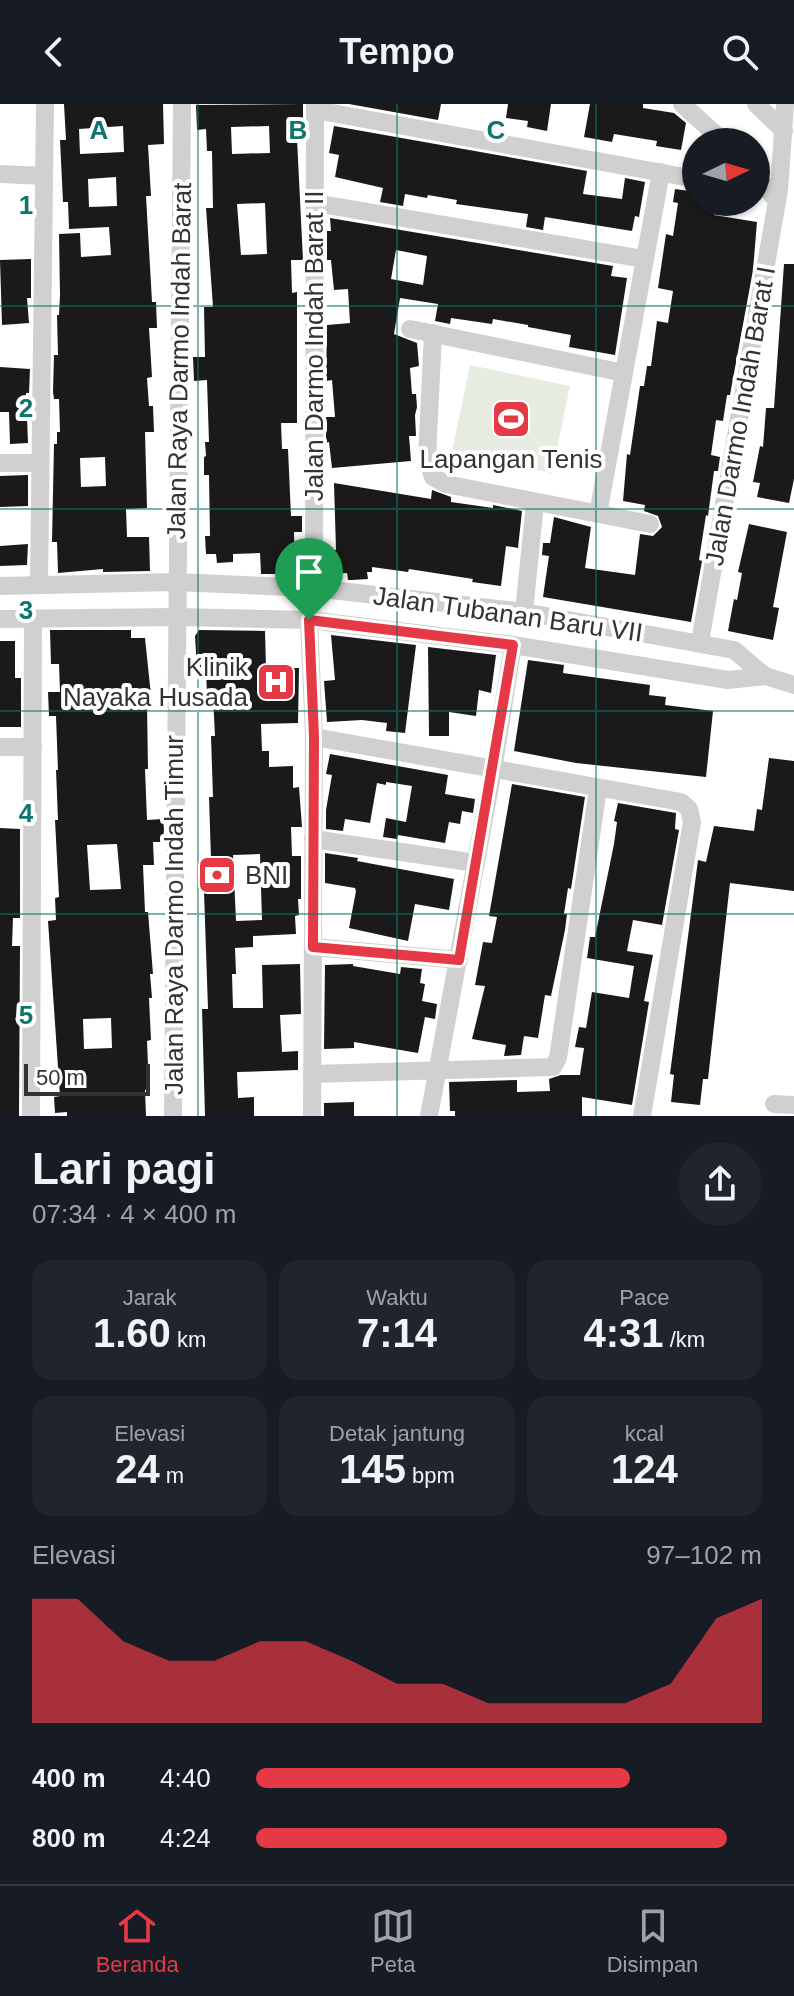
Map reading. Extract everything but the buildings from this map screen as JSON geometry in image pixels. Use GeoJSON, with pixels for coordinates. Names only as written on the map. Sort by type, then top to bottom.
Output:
{"type":"FeatureCollection","features":[{"type":"Feature","properties":{"kind":"street"},"geometry":{"type":"LineString","coordinates":[[39,585],[45,104]]}},
{"type":"Feature","properties":{"kind":"street","name":"Jalan Raya Darmo Indah Barat"},"geometry":{"type":"LineString","coordinates":[[176,617],[182,104]]}},
{"type":"Feature","properties":{"kind":"street"},"geometry":{"type":"LineString","coordinates":[[682,104],[709,128]]}},
{"type":"Feature","properties":{"kind":"street"},"geometry":{"type":"LineString","coordinates":[[756,104],[784,131]]}},
{"type":"Feature","properties":{"kind":"street","name":"Jalan Darmo Indah Barat I"},"geometry":{"type":"LineString","coordinates":[[700,642],[778,196],[785,104]]}},
{"type":"Feature","properties":{"kind":"street"},"geometry":{"type":"LineString","coordinates":[[315,107],[682,176]]}},
{"type":"Feature","properties":{"kind":"street","name":"Jalan Darmo Indah Barat II"},"geometry":{"type":"LineString","coordinates":[[314,588],[315,107]]}},
{"type":"Feature","properties":{"kind":"street"},"geometry":{"type":"LineString","coordinates":[[598,514],[661,172]]}},
{"type":"Feature","properties":{"kind":"street"},"geometry":{"type":"LineString","coordinates":[[0,174],[44,176]]}},
{"type":"Feature","properties":{"kind":"street"},"geometry":{"type":"LineString","coordinates":[[770,188],[778,196]]}},
{"type":"Feature","properties":{"kind":"street"},"geometry":{"type":"LineString","coordinates":[[770,196],[778,196]]}},
{"type":"Feature","properties":{"kind":"street"},"geometry":{"type":"LineString","coordinates":[[315,203],[644,259]]}},
{"type":"Feature","properties":{"kind":"street"},"geometry":{"type":"LineString","coordinates":[[410,329],[624,373]]}},
{"type":"Feature","properties":{"kind":"street"},"geometry":{"type":"LineString","coordinates":[[433,333],[427,459],[433,477],[446,484],[650,524]]}},
{"type":"Feature","properties":{"kind":"street"},"geometry":{"type":"LineString","coordinates":[[0,463],[39,463]]}},
{"type":"Feature","properties":{"kind":"street"},"geometry":{"type":"LineString","coordinates":[[524,612],[535,503]]}},
{"type":"Feature","properties":{"kind":"street","name":"Jalan Tubanan Baru VII"},"geometry":{"type":"LineString","coordinates":[[0,586],[176,582],[314,588],[524,612],[734,650],[765,676]]}},
{"type":"Feature","properties":{"kind":"street"},"geometry":{"type":"LineString","coordinates":[[0,619],[176,617],[309,620],[513,645],[728,680],[765,676],[794,685]]}},
{"type":"Feature","properties":{"kind":"street","name":"Jalan Raya Darmo Indah Timur"},"geometry":{"type":"LineString","coordinates":[[173,1116],[176,617]]}},
{"type":"Feature","properties":{"kind":"street"},"geometry":{"type":"LineString","coordinates":[[31,1116],[33,619]]}},
{"type":"Feature","properties":{"kind":"street"},"geometry":{"type":"LineString","coordinates":[[309,620],[314,737],[312,1116]]}},
{"type":"Feature","properties":{"kind":"street"},"geometry":{"type":"LineString","coordinates":[[429,1116],[513,645]]}},
{"type":"Feature","properties":{"kind":"street"},"geometry":{"type":"LineString","coordinates":[[314,737],[681,802],[689,809],[692,822],[642,1116]]}},
{"type":"Feature","properties":{"kind":"street"},"geometry":{"type":"LineString","coordinates":[[0,747],[33,747]]}},
{"type":"Feature","properties":{"kind":"street"},"geometry":{"type":"LineString","coordinates":[[312,1074],[550,1068],[556,1063],[598,789]]}},
{"type":"Feature","properties":{"kind":"street"},"geometry":{"type":"LineString","coordinates":[[313,839],[476,863]]}},
{"type":"Feature","properties":{"kind":"street"},"geometry":{"type":"LineString","coordinates":[[313,947],[459,960]]}},
{"type":"Feature","properties":{"kind":"street"},"geometry":{"type":"LineString","coordinates":[[774,1104],[794,1105]]}},
{"type":"Feature","properties":{"kind":"shaded area","name":"Lapangan Tenis"},"geometry":{"type":"Polygon","coordinates":[[[470,365],[570,386],[552,473],[452,452],[470,365]]]}},
{"type":"Feature","properties":{"kind":"place","name":"Lapangan Tenis"},"geometry":{"type":"Point","coordinates":[511,419]}},
{"type":"Feature","properties":{"kind":"place","name":"Klinik Nayaka Husada"},"geometry":{"type":"Point","coordinates":[276,682]}},
{"type":"Feature","properties":{"kind":"place","name":"BNI"},"geometry":{"type":"Point","coordinates":[217,875]}},
{"type":"Feature","properties":{"kind":"route"},"geometry":{"type":"LineString","coordinates":[[309,620],[513,645],[459,960],[313,947],[314,737],[309,620]]}}]}
